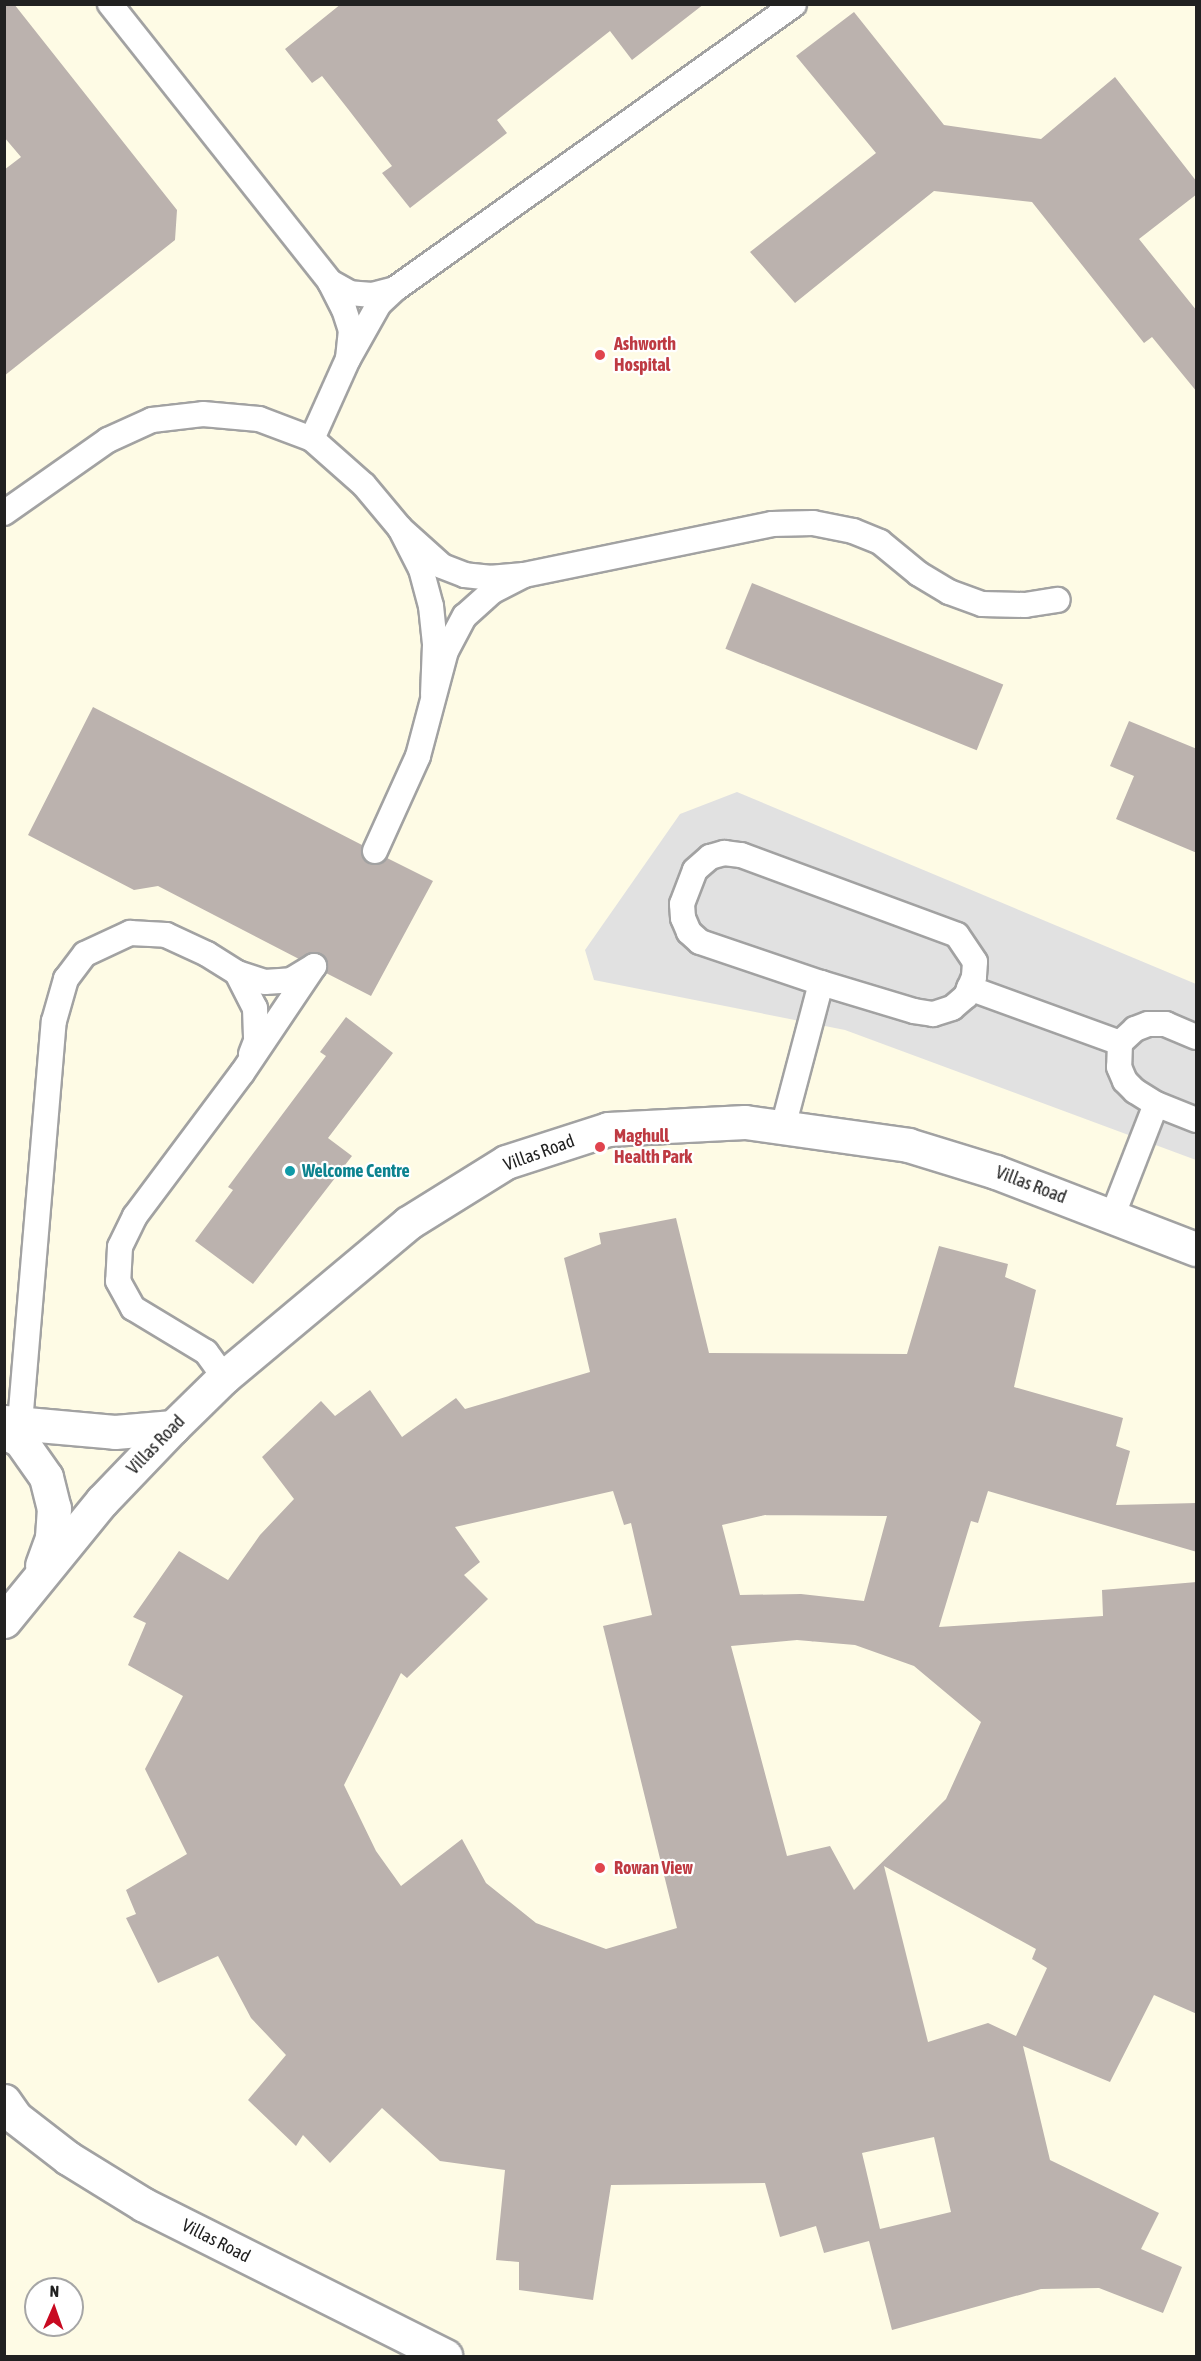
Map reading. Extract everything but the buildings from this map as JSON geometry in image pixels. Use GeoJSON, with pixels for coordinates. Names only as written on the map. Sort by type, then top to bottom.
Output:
{"type":"FeatureCollection","features":[{"type":"Feature","properties":{"kind":"street","name":"Villas Road"},"geometry":{"type":"LineString","coordinates":[[4,1621],[38,1576],[102,1501],[173,1427],[224,1377],[408,1223],[506,1162],[608,1129],[745,1122],[908,1145],[996,1172],[1197,1249]]}},
{"type":"Feature","properties":{"kind":"street"},"geometry":{"type":"LineString","coordinates":[[10,1426],[115,1432],[173,1427]]}},
{"type":"Feature","properties":{"kind":"street"},"geometry":{"type":"LineString","coordinates":[[10,1426],[46,1477],[54,1508],[52,1538],[38,1576]]}},
{"type":"Feature","properties":{"kind":"street","name":"Villas Road"},"geometry":{"type":"LineString","coordinates":[[8,2110],[68,2158],[144,2205],[445,2356]]}},
{"type":"Feature","properties":{"kind":"lane"},"geometry":{"type":"LineString","coordinates":[[110,4],[330,282],[344,309],[351,330],[348,359]]}},
{"type":"Feature","properties":{"kind":"lane"},"geometry":{"type":"LineString","coordinates":[[312,439],[348,359],[379,304],[395,289],[794,4]]}},
{"type":"Feature","properties":{"kind":"lane"},"geometry":{"type":"LineString","coordinates":[[330,282],[350,293],[372,295],[395,289]]}},
{"type":"Feature","properties":{"kind":"lane"},"geometry":{"type":"LineString","coordinates":[[4,513],[108,440],[152,420],[203,414],[259,420],[312,439],[364,485],[400,528],[442,566],[465,575],[492,579],[524,575],[772,524],[813,523],[853,531],[880,542],[929,580],[950,592],[982,604],[1025,605],[1058,600]]}},
{"type":"Feature","properties":{"kind":"lane"},"geometry":{"type":"LineString","coordinates":[[400,528],[421,569],[431,606],[435,645],[433,694]]}},
{"type":"Feature","properties":{"kind":"lane"},"geometry":{"type":"LineString","coordinates":[[375,851],[418,756],[446,651],[465,616],[493,591],[524,575]]}},
{"type":"Feature","properties":{"kind":"lane"},"geometry":{"type":"LineString","coordinates":[[724,853],[741,855],[957,935],[975,962],[974,977],[966,996],[952,1008],[933,1014],[820,983],[700,942],[689,932],[683,918],[682,904],[695,870],[710,857],[724,853]]}},
{"type":"Feature","properties":{"kind":"lane"},"geometry":{"type":"LineString","coordinates":[[10,1426],[54,1021],[66,979],[85,954],[130,933],[166,935],[207,954],[237,973],[265,981],[291,980],[314,966],[242,1073],[135,1216],[120,1247],[118,1281],[133,1308],[206,1352],[224,1377]]}},
{"type":"Feature","properties":{"kind":"lane"},"geometry":{"type":"LineString","coordinates":[[237,973],[255,1008],[256,1041],[242,1073]]}},
{"type":"Feature","properties":{"kind":"lane"},"geometry":{"type":"LineString","coordinates":[[783,1127],[820,983]]}},
{"type":"Feature","properties":{"kind":"lane"},"geometry":{"type":"LineString","coordinates":[[969,988],[1120,1044]]}},
{"type":"Feature","properties":{"kind":"lane"},"geometry":{"type":"LineString","coordinates":[[1197,1037],[1166,1024],[1148,1024],[1135,1029],[1120,1044],[1119,1067],[1125,1081],[1156,1104],[1197,1119]]}},
{"type":"Feature","properties":{"kind":"lane"},"geometry":{"type":"LineString","coordinates":[[1112,1217],[1156,1104]]}},
{"type":"Feature","properties":{"kind":"shaded area","name":"Maghull Health Park"},"geometry":{"type":"Polygon","coordinates":[[[5,5],[1196,5],[1196,2356],[5,2356],[5,5]]]}},
{"type":"Feature","properties":{"kind":"shaded area"},"geometry":{"type":"Polygon","coordinates":[[[737,792],[1196,984],[1196,1160],[845,1030],[594,980],[585,950],[680,814],[737,792]]]}},
{"type":"Feature","properties":{"kind":"place","name":"Ashworth Hospital"},"geometry":{"type":"Point","coordinates":[600,355]}},
{"type":"Feature","properties":{"kind":"place","name":"Maghull Health Park"},"geometry":{"type":"Point","coordinates":[600,1147]}},
{"type":"Feature","properties":{"kind":"place","name":"Welcome Centre"},"geometry":{"type":"Point","coordinates":[290,1171]}},
{"type":"Feature","properties":{"kind":"place","name":"Rowan View"},"geometry":{"type":"Point","coordinates":[600,1868]}}]}
